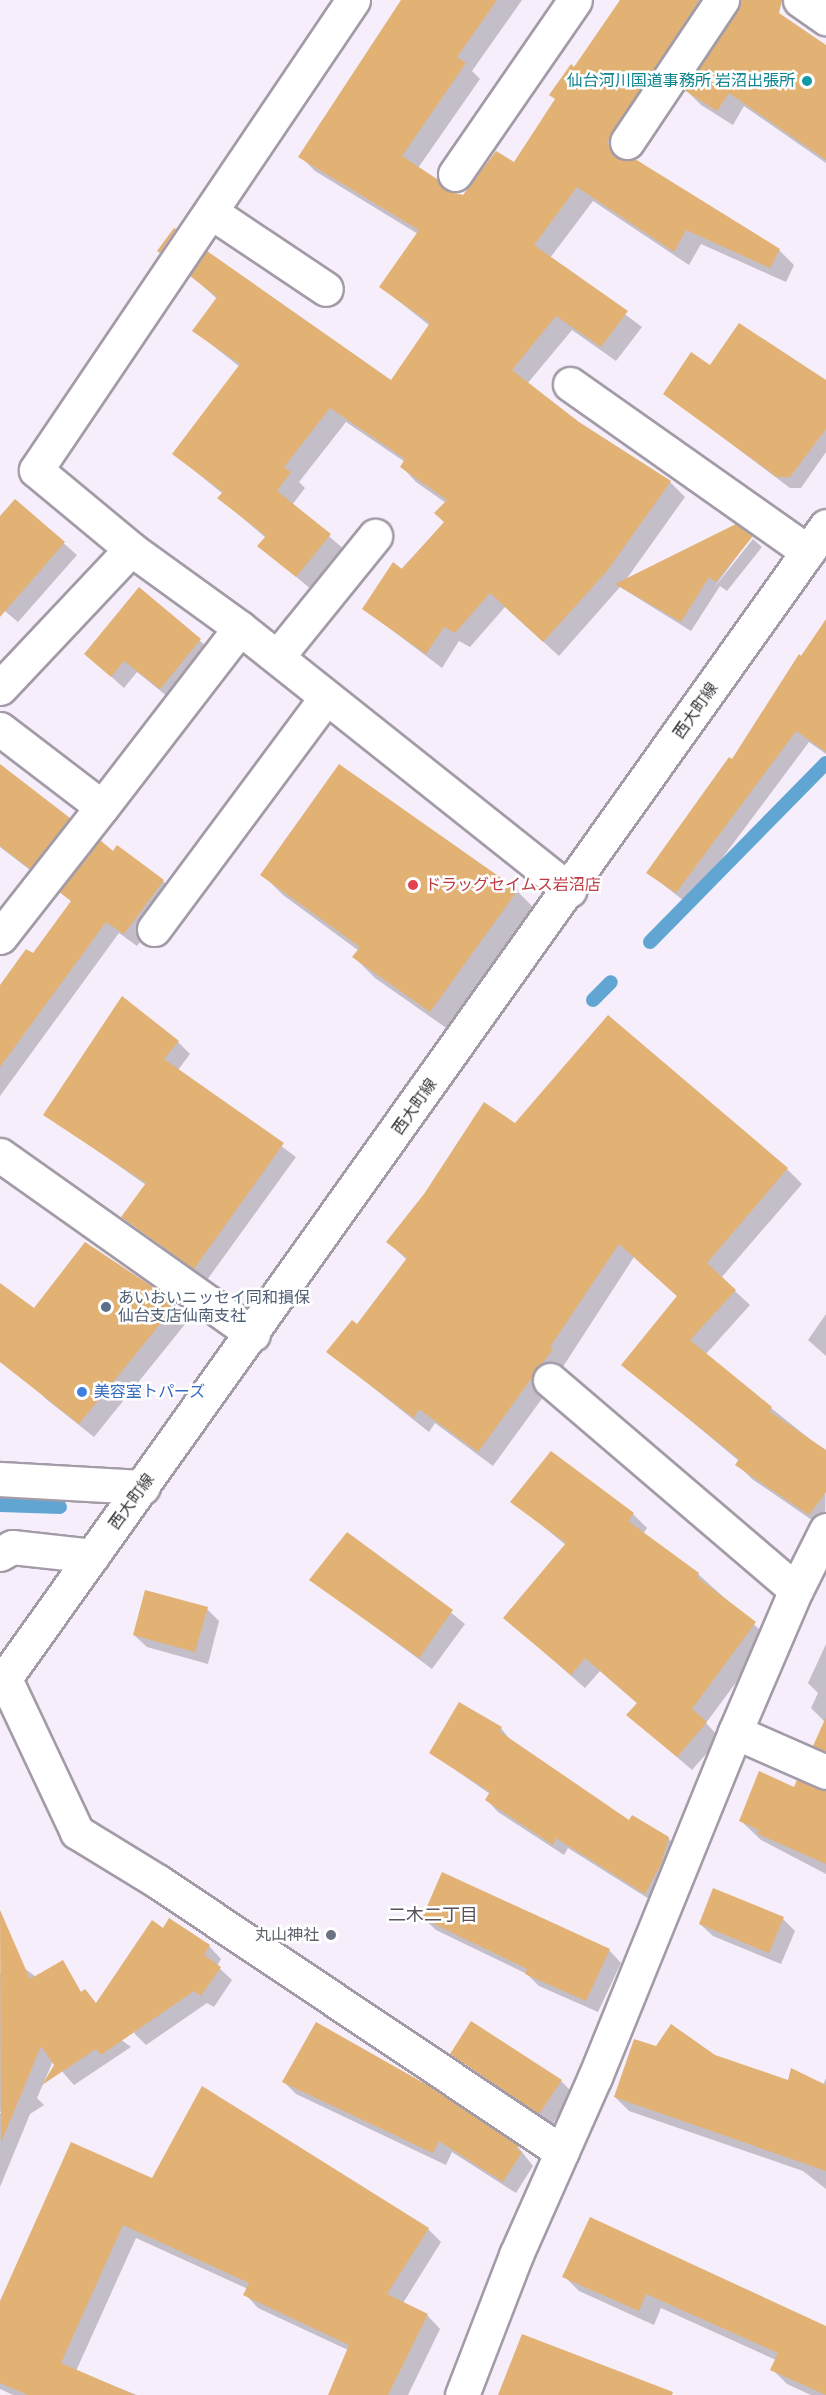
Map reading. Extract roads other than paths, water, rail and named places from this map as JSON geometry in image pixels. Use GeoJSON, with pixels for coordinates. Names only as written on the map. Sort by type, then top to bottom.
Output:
{"type":"FeatureCollection","features":[{"type":"Feature","properties":{"kind":"street"},"geometry":{"type":"LineString","coordinates":[[353,0],[36,470],[131,549],[240,628],[570,890]]}},
{"type":"Feature","properties":{"kind":"street"},"geometry":{"type":"LineString","coordinates":[[455,174],[575,0]]}},
{"type":"Feature","properties":{"kind":"street"},"geometry":{"type":"LineString","coordinates":[[627,142],[722,0]]}},
{"type":"Feature","properties":{"kind":"street"},"geometry":{"type":"LineString","coordinates":[[800,0],[826,18]]}},
{"type":"Feature","properties":{"kind":"street"},"geometry":{"type":"LineString","coordinates":[[210,212],[326,290]]}},
{"type":"Feature","properties":{"kind":"street"},"geometry":{"type":"LineString","coordinates":[[570,384],[817,539]]}},
{"type":"Feature","properties":{"kind":"street"},"geometry":{"type":"LineString","coordinates":[[277,657],[375,536]]}},
{"type":"Feature","properties":{"kind":"street","name":"西大町線"},"geometry":{"type":"LineString","coordinates":[[2,1682],[570,890],[817,539]]}},
{"type":"Feature","properties":{"kind":"street"},"geometry":{"type":"LineString","coordinates":[[0,688],[131,549]]}},
{"type":"Feature","properties":{"kind":"street"},"geometry":{"type":"LineString","coordinates":[[0,937],[240,628]]}},
{"type":"Feature","properties":{"kind":"street"},"geometry":{"type":"LineString","coordinates":[[154,929],[326,697]]}},
{"type":"Feature","properties":{"kind":"street"},"geometry":{"type":"LineString","coordinates":[[0,729],[102,807]]}},
{"type":"Feature","properties":{"kind":"street"},"geometry":{"type":"LineString","coordinates":[[0,1155],[253,1334]]}},
{"type":"Feature","properties":{"kind":"street"},"geometry":{"type":"LineString","coordinates":[[550,1380],[796,1590]]}},
{"type":"Feature","properties":{"kind":"street"},"geometry":{"type":"LineString","coordinates":[[0,1479],[143,1487]]}},
{"type":"Feature","properties":{"kind":"street"},"geometry":{"type":"LineString","coordinates":[[462,2395],[735,1732],[796,1590],[826,1530]]}},
{"type":"Feature","properties":{"kind":"street"},"geometry":{"type":"LineString","coordinates":[[0,1554],[12,1547],[93,1556]]}},
{"type":"Feature","properties":{"kind":"street"},"geometry":{"type":"LineString","coordinates":[[2,1682],[77,1832],[157,1881],[562,2152]]}},
{"type":"Feature","properties":{"kind":"street"},"geometry":{"type":"LineString","coordinates":[[735,1732],[826,1772]]}},
{"type":"Feature","properties":{"kind":"waterway"},"geometry":{"type":"LineString","coordinates":[[650,942],[826,763]]}},
{"type":"Feature","properties":{"kind":"waterway"},"geometry":{"type":"LineString","coordinates":[[593,1000],[611,982]]}},
{"type":"Feature","properties":{"kind":"waterway"},"geometry":{"type":"LineString","coordinates":[[0,1505],[60,1507]]}},
{"type":"Feature","properties":{"kind":"place","name":"仙台河川国道事務所 岩沼出張所"},"geometry":{"type":"Point","coordinates":[807,81]}},
{"type":"Feature","properties":{"kind":"place","name":"ドラッグセイムス岩沼店"},"geometry":{"type":"Point","coordinates":[413,885]}},
{"type":"Feature","properties":{"kind":"place","name":"あいおいニッセイ同和損保 仙台支店仙南支社"},"geometry":{"type":"Point","coordinates":[106,1307]}},
{"type":"Feature","properties":{"kind":"place","name":"美容室トパーズ"},"geometry":{"type":"Point","coordinates":[82,1392]}},
{"type":"Feature","properties":{"kind":"place","name":"丸山神社"},"geometry":{"type":"Point","coordinates":[331,1935]}},
{"type":"Feature","properties":{"kind":"district","name":"二木二丁目"},"geometry":{"type":"Point","coordinates":[433,1915]}}]}
